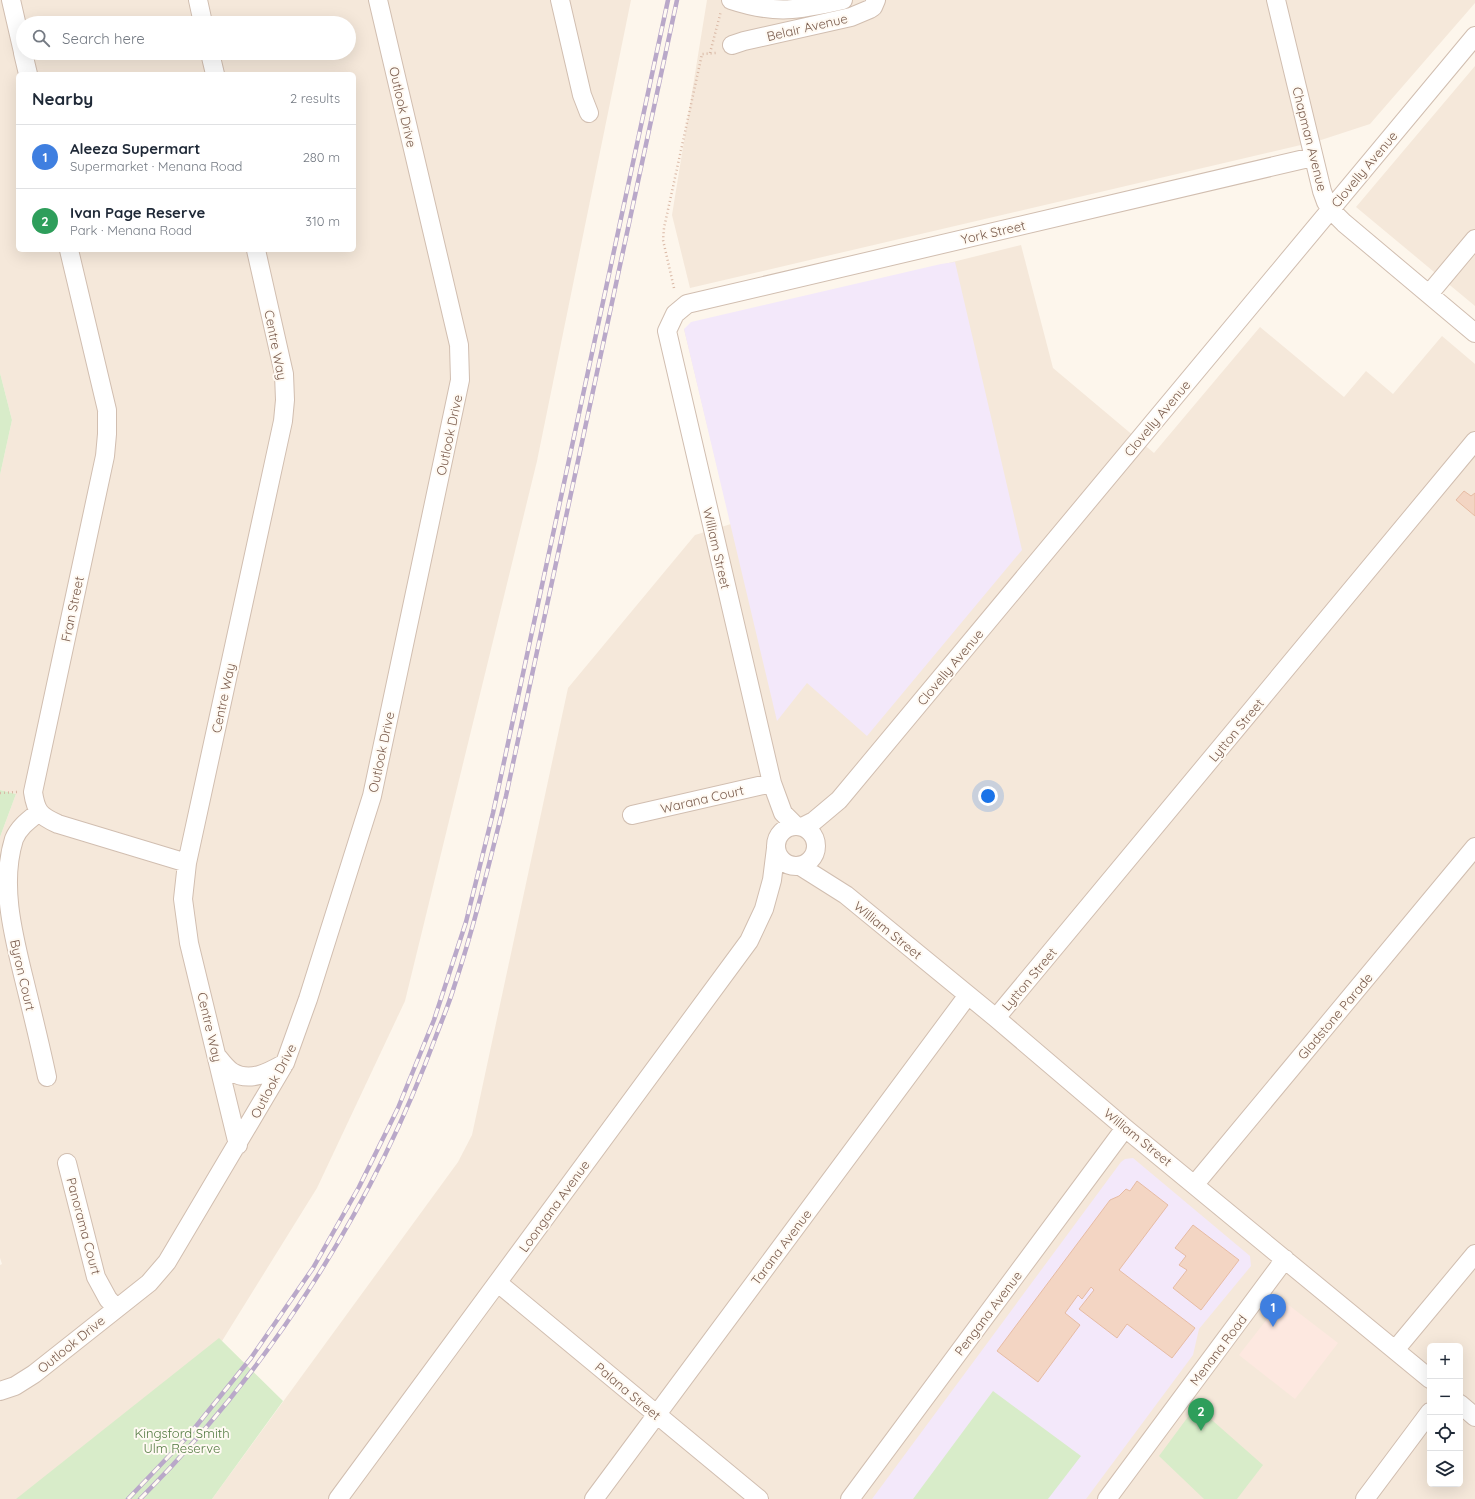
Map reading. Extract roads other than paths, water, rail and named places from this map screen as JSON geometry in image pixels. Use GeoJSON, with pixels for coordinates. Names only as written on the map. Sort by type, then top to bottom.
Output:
{"type":"FeatureCollection","features":[{"type":"Feature","properties":{"kind":"street"},"geometry":{"type":"LineString","coordinates":[[11,0],[16,22]]}},
{"type":"Feature","properties":{"kind":"street"},"geometry":{"type":"LineString","coordinates":[[198,0],[201,16]]}},
{"type":"Feature","properties":{"kind":"street","name":"Outlook Drive"},"geometry":{"type":"LineString","coordinates":[[0,1391],[15,1386],[34,1374],[149,1282],[167,1262],[238,1145],[285,1063],[306,1006],[372,796],[460,380],[459,345],[378,0]]}},
{"type":"Feature","properties":{"kind":"street"},"geometry":{"type":"LineString","coordinates":[[560,0],[582,95],[589,114]]}},
{"type":"Feature","properties":{"kind":"street","name":"Belair Avenue"},"geometry":{"type":"LineString","coordinates":[[727,4],[787,10],[803,9],[843,0]]}},
{"type":"Feature","properties":{"kind":"street","name":"Belair Avenue"},"geometry":{"type":"LineString","coordinates":[[732,45],[851,17],[873,7],[876,0]]}},
{"type":"Feature","properties":{"kind":"street","name":"Chapman Avenue"},"geometry":{"type":"LineString","coordinates":[[1276,0],[1313,157],[1326,202],[1331,210],[1344,223],[1475,333]]}},
{"type":"Feature","properties":{"kind":"street","name":"Clovelly Avenue"},"geometry":{"type":"LineString","coordinates":[[799,826],[814,821],[839,800],[1475,36]]}},
{"type":"Feature","properties":{"kind":"street"},"geometry":{"type":"LineString","coordinates":[[25,60],[28,72]]}},
{"type":"Feature","properties":{"kind":"street"},"geometry":{"type":"LineString","coordinates":[[212,60],[215,72]]}},
{"type":"Feature","properties":{"kind":"street","name":"York Street"},"geometry":{"type":"LineString","coordinates":[[675,314],[687,304],[1313,157]]}},
{"type":"Feature","properties":{"kind":"street"},"geometry":{"type":"LineString","coordinates":[[1430,294],[1475,239]]}},
{"type":"Feature","properties":{"kind":"street","name":"Fran Street"},"geometry":{"type":"LineString","coordinates":[[39,812],[34,803],[33,792],[105,456],[107,434],[107,410],[69,252]]}},
{"type":"Feature","properties":{"kind":"street","name":"Centre Way"},"geometry":{"type":"LineString","coordinates":[[238,1145],[190,943],[183,898],[187,863],[283,421],[285,400],[284,374],[256,252]]}},
{"type":"Feature","properties":{"kind":"street","name":"William Street"},"geometry":{"type":"LineString","coordinates":[[675,314],[667,331],[772,783],[783,813],[799,826]]}},
{"type":"Feature","properties":{"kind":"street","name":"Lytton Street"},"geometry":{"type":"LineString","coordinates":[[996,1018],[1475,441]]}},
{"type":"Feature","properties":{"kind":"street","name":"William Street"},"geometry":{"type":"LineString","coordinates":[[772,783],[772,813],[776,845]]}},
{"type":"Feature","properties":{"kind":"street","name":"Warana Court"},"geometry":{"type":"LineString","coordinates":[[632,815],[772,783]]}},
{"type":"Feature","properties":{"kind":"street","name":"Clovelly Avenue"},"geometry":{"type":"LineString","coordinates":[[816,847],[839,800]]}},
{"type":"Feature","properties":{"kind":"street"},"geometry":{"type":"LineString","coordinates":[[39,812],[44,818],[58,824],[187,863]]}},
{"type":"Feature","properties":{"kind":"street","name":"Byron Court"},"geometry":{"type":"LineString","coordinates":[[39,812],[21,826],[14,837],[6,873],[6,904],[47,1077]]}},
{"type":"Feature","properties":{"kind":"street"},"geometry":{"type":"LineString","coordinates":[[799,826],[808,830],[813,835],[816,847],[812,860],[797,866],[787,864],[782,860],[778,855],[776,845],[779,836],[784,831],[799,826]]}},
{"type":"Feature","properties":{"kind":"street","name":"Loongana Avenue"},"geometry":{"type":"LineString","coordinates":[[764,909],[772,880],[776,845]]}},
{"type":"Feature","properties":{"kind":"street","name":"William Street"},"geometry":{"type":"LineString","coordinates":[[816,847],[823,869],[846,895],[996,1018],[1125,1128],[1195,1184],[1427,1377]]}},
{"type":"Feature","properties":{"kind":"street","name":"Gladstone Parade"},"geometry":{"type":"LineString","coordinates":[[1195,1184],[1475,847]]}},
{"type":"Feature","properties":{"kind":"street","name":"William Street"},"geometry":{"type":"LineString","coordinates":[[797,866],[846,895]]}},
{"type":"Feature","properties":{"kind":"street","name":"Loongana Avenue"},"geometry":{"type":"LineString","coordinates":[[338,1499],[749,941],[777,885],[797,866]]}},
{"type":"Feature","properties":{"kind":"street","name":"Tarana Avenue"},"geometry":{"type":"LineString","coordinates":[[594,1499],[968,996]]}},
{"type":"Feature","properties":{"kind":"street"},"geometry":{"type":"LineString","coordinates":[[216,1056],[231,1071],[240,1076],[260,1075],[285,1063]]}},
{"type":"Feature","properties":{"kind":"street","name":"Pengana Avenue"},"geometry":{"type":"LineString","coordinates":[[850,1499],[1125,1128]]}},
{"type":"Feature","properties":{"kind":"street","name":"Panorama Court"},"geometry":{"type":"LineString","coordinates":[[67,1163],[96,1276],[108,1299],[116,1308]]}},
{"type":"Feature","properties":{"kind":"street"},"geometry":{"type":"LineString","coordinates":[[1395,1350],[1475,1254]]}},
{"type":"Feature","properties":{"kind":"street","name":"Menana Road"},"geometry":{"type":"LineString","coordinates":[[1108,1499],[1285,1259]]}},
{"type":"Feature","properties":{"kind":"street","name":"Palana Street"},"geometry":{"type":"LineString","coordinates":[[498,1283],[759,1499]]}},
{"type":"Feature","properties":{"kind":"street"},"geometry":{"type":"LineString","coordinates":[[1463,1407],[1475,1417]]}},
{"type":"Feature","properties":{"kind":"street"},"geometry":{"type":"LineString","coordinates":[[1365,1499],[1428,1415]]}},
{"type":"Feature","properties":{"kind":"railway"},"geometry":{"type":"LineString","coordinates":[[128,1499],[189,1435],[251,1358],[313,1268],[359,1187],[398,1108],[434,1020],[466,922],[493,813],[668,0]]}},
{"type":"Feature","properties":{"kind":"railway"},"geometry":{"type":"LineString","coordinates":[[140,1499],[187,1449],[232,1396],[274,1341],[313,1284],[381,1163],[410,1100],[450,1000],[475,916],[506,796],[677,0]]}},
{"type":"Feature","properties":{"kind":"place","name":"Aleeza Supermart"},"geometry":{"type":"Point","coordinates":[1273,1327]}},
{"type":"Feature","properties":{"kind":"place","name":"Ivan Page Reserve"},"geometry":{"type":"Point","coordinates":[1201,1431]}},
{"type":"Feature","properties":{"kind":"park label","name":"Kingsford Smith Ulm Reserve"},"geometry":{"type":"Point","coordinates":[182,1440]}}]}
